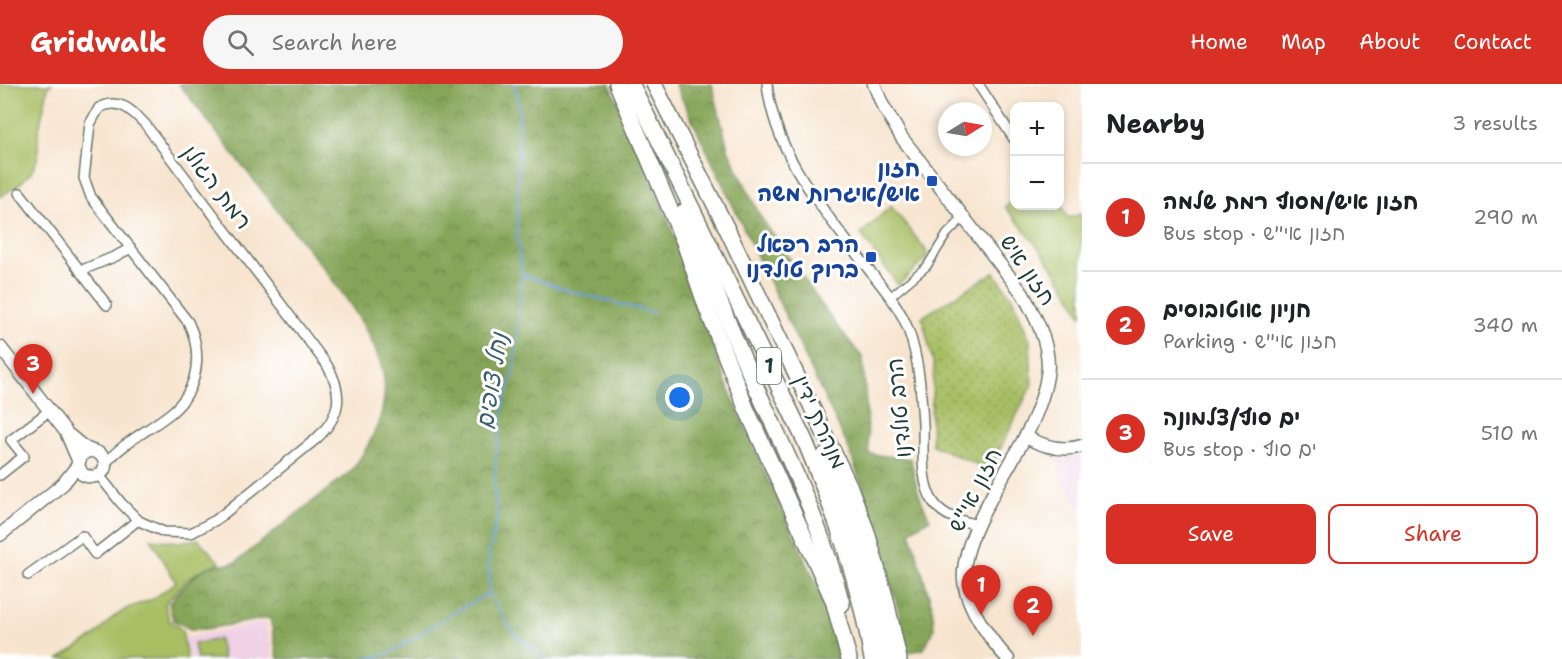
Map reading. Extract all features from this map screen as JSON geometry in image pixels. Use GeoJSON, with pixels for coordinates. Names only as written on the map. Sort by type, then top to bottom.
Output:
{"type":"FeatureCollection","features":[{"type":"Feature","properties":{"kind":"highway","name":"מנהרת ידין"},"geometry":{"type":"LineString","coordinates":[[627,84],[805,441],[823,484],[848,557],[872,659]]}},
{"type":"Feature","properties":{"kind":"highway"},"geometry":{"type":"LineString","coordinates":[[627,84],[710,316],[746,408],[832,600],[849,659]]}},
{"type":"Feature","properties":{"kind":"highway"},"geometry":{"type":"LineString","coordinates":[[627,84],[737,344],[807,499],[837,582],[856,659]]}},
{"type":"Feature","properties":{"kind":"highway","name":"מנהרת ידין"},"geometry":{"type":"LineString","coordinates":[[652,84],[712,218],[804,408],[835,479],[864,564],[885,659]]}},
{"type":"Feature","properties":{"kind":"highway"},"geometry":{"type":"LineString","coordinates":[[652,84],[737,248],[849,484],[880,579],[899,659]]}},
{"type":"Feature","properties":{"kind":"street","name":"הרב טולדנו"},"geometry":{"type":"LineString","coordinates":[[767,84],[776,128],[792,162],[814,199],[890,297],[907,326],[917,363],[925,472],[930,495],[942,511],[951,517],[978,525]]}},
{"type":"Feature","properties":{"kind":"street","name":"חזון איש"},"geometry":{"type":"LineString","coordinates":[[874,84],[882,104],[902,138],[1023,294],[1036,319],[1045,341],[1047,379],[1026,437]]}},
{"type":"Feature","properties":{"kind":"street"},"geometry":{"type":"LineString","coordinates":[[978,84],[1010,132]]}},
{"type":"Feature","properties":{"kind":"street","name":"רמת הגולן"},"geometry":{"type":"LineString","coordinates":[[113,103],[122,105],[136,114],[327,365],[335,380],[338,399],[334,416],[325,431],[206,526],[191,533],[175,534],[152,527],[138,519],[121,503],[99,461],[173,411],[188,392],[197,369],[196,346],[188,322],[131,248],[91,197],[84,178],[90,124],[99,108],[113,103]]}},
{"type":"Feature","properties":{"kind":"street"},"geometry":{"type":"LineString","coordinates":[[20,193],[106,304]]}},
{"type":"Feature","properties":{"kind":"street"},"geometry":{"type":"LineString","coordinates":[[890,297],[927,266],[947,234],[964,217]]}},
{"type":"Feature","properties":{"kind":"street"},"geometry":{"type":"LineString","coordinates":[[80,271],[131,248]]}},
{"type":"Feature","properties":{"kind":"street"},"geometry":{"type":"LineString","coordinates":[[0,347],[66,432],[99,461]]}},
{"type":"Feature","properties":{"kind":"street"},"geometry":{"type":"LineString","coordinates":[[0,475],[24,456],[11,440],[49,411]]}},
{"type":"Feature","properties":{"kind":"street"},"geometry":{"type":"LineString","coordinates":[[66,432],[80,471],[85,476],[92,478],[99,461]]}},
{"type":"Feature","properties":{"kind":"street"},"geometry":{"type":"LineString","coordinates":[[1026,437],[1048,447],[1067,449],[1082,446]]}},
{"type":"Feature","properties":{"kind":"street","name":"חזון אי\"ש"},"geometry":{"type":"LineString","coordinates":[[1008,659],[986,630],[966,592],[965,561],[978,525],[1026,437]]}},
{"type":"Feature","properties":{"kind":"street"},"geometry":{"type":"LineString","coordinates":[[0,535],[63,484],[78,463],[81,454],[99,461]]}},
{"type":"Feature","properties":{"kind":"street"},"geometry":{"type":"LineString","coordinates":[[63,484],[85,476]]}},
{"type":"Feature","properties":{"kind":"street"},"geometry":{"type":"LineString","coordinates":[[28,575],[82,536],[95,554],[138,519]]}},
{"type":"Feature","properties":{"kind":"shaded area"},"geometry":{"type":"Polygon","coordinates":[[[1082,455],[1082,511],[1058,474],[1057,459],[1082,455]]]}},
{"type":"Feature","properties":{"kind":"shaded area"},"geometry":{"type":"Polygon","coordinates":[[[266,622],[273,659],[189,659],[185,638],[266,622]]]}},
{"type":"Feature","properties":{"kind":"green space"},"geometry":{"type":"Polygon","coordinates":[[[0,84],[52,84],[48,88],[38,134],[38,157],[32,171],[21,183],[0,197],[0,84]]]}},
{"type":"Feature","properties":{"kind":"green space"},"geometry":{"type":"Polygon","coordinates":[[[179,84],[610,84],[669,222],[727,385],[772,489],[818,586],[843,659],[278,659],[270,618],[205,629],[190,629],[173,620],[169,604],[197,574],[211,566],[236,562],[351,471],[371,440],[380,416],[385,392],[379,358],[370,337],[344,295],[179,84]]]}},
{"type":"Feature","properties":{"kind":"green space"},"geometry":{"type":"Polygon","coordinates":[[[675,84],[712,84],[728,149],[760,216],[834,322],[863,358],[869,454],[911,459],[918,490],[930,519],[910,531],[932,606],[934,628],[924,649],[904,653],[899,612],[872,516],[849,449],[675,84]]]}},
{"type":"Feature","properties":{"kind":"green space"},"geometry":{"type":"Polygon","coordinates":[[[1010,203],[1010,210],[1064,210],[1068,218],[1081,214],[1082,317],[1066,287],[1047,259],[1005,207],[1010,203]]]}},
{"type":"Feature","properties":{"kind":"green space"},"geometry":{"type":"Polygon","coordinates":[[[891,206],[927,254],[925,260],[898,285],[861,234],[891,206]]]}},
{"type":"Feature","properties":{"kind":"green space"},"geometry":{"type":"Polygon","coordinates":[[[994,272],[1013,299],[1030,340],[1032,384],[990,470],[932,445],[934,366],[922,317],[994,272]]]}},
{"type":"Feature","properties":{"kind":"green space"},"geometry":{"type":"Polygon","coordinates":[[[151,539],[179,542],[198,539],[220,563],[195,574],[165,604],[169,620],[182,630],[187,659],[59,659],[95,636],[112,618],[128,608],[153,599],[176,582],[151,539]]]}},
{"type":"Feature","properties":{"kind":"green space"},"geometry":{"type":"Polygon","coordinates":[[[219,639],[223,659],[197,659],[194,644],[219,639]]]}},
{"type":"Feature","properties":{"kind":"waterway","name":"נחל צופים"},"geometry":{"type":"LineString","coordinates":[[514,84],[519,104],[517,236],[522,274],[514,370],[503,407],[496,459],[494,488],[498,516],[489,551],[489,594],[515,635],[547,659]]}},
{"type":"Feature","properties":{"kind":"waterway"},"geometry":{"type":"LineString","coordinates":[[522,274],[570,291],[654,313]]}},
{"type":"Feature","properties":{"kind":"waterway"},"geometry":{"type":"LineString","coordinates":[[362,659],[389,654],[451,614],[488,594]]}},
{"type":"Feature","properties":{"kind":"place","name":"חזון איש/איגרות משה"},"geometry":{"type":"Point","coordinates":[932,181]}},
{"type":"Feature","properties":{"kind":"place","name":"הרב רפאל ברוך טולדנו"},"geometry":{"type":"Point","coordinates":[871,257]}},
{"type":"Feature","properties":{"kind":"place","name":"ים סוף/צלמונה"},"geometry":{"type":"Point","coordinates":[33,394]}},
{"type":"Feature","properties":{"kind":"place","name":"חזון איש/מסוף רמת שלמה"},"geometry":{"type":"Point","coordinates":[981,615]}},
{"type":"Feature","properties":{"kind":"place","name":"חניון אוטובוסים"},"geometry":{"type":"Point","coordinates":[1033,636]}}]}
